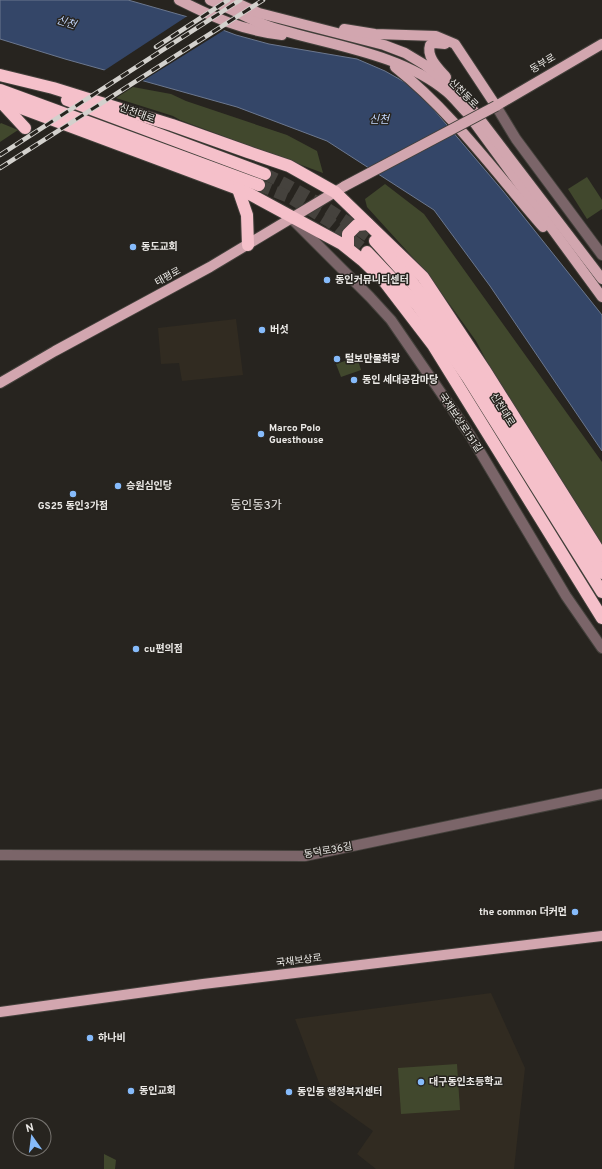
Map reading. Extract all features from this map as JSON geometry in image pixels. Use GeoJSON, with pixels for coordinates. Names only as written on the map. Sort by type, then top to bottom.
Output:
{"type":"FeatureCollection","features":[{"type":"Feature","properties":{"kind":"highway"},"geometry":{"type":"LineString","coordinates":[[0,76],[53,88],[172,125],[289,166],[340,189],[368,224],[423,277],[484,369],[602,556]]}},
{"type":"Feature","properties":{"kind":"highway","name":"신천대로"},"geometry":{"type":"LineString","coordinates":[[0,76],[264,174]]}},
{"type":"Feature","properties":{"kind":"highway"},"geometry":{"type":"LineString","coordinates":[[0,90],[259,185]]}},
{"type":"Feature","properties":{"kind":"highway"},"geometry":{"type":"LineString","coordinates":[[0,101],[25,128]]}},
{"type":"Feature","properties":{"kind":"highway"},"geometry":{"type":"LineString","coordinates":[[0,101],[250,194],[348,248],[384,281],[433,345],[602,618]]}},
{"type":"Feature","properties":{"kind":"highway"},"geometry":{"type":"LineString","coordinates":[[250,194],[261,190],[269,177],[265,158]]}},
{"type":"Feature","properties":{"kind":"highway"},"geometry":{"type":"LineString","coordinates":[[238,189],[247,215],[248,245]]}},
{"type":"Feature","properties":{"kind":"highway"},"geometry":{"type":"LineString","coordinates":[[348,248],[348,234],[357,225],[368,224]]}},
{"type":"Feature","properties":{"kind":"highway","name":"신천대로"},"geometry":{"type":"LineString","coordinates":[[375,242],[411,281],[440,318],[602,573]]}},
{"type":"Feature","properties":{"kind":"highway","name":"신천대로"},"geometry":{"type":"LineString","coordinates":[[367,252],[418,306],[468,378],[602,592]]}},
{"type":"Feature","properties":{"kind":"main road"},"geometry":{"type":"LineString","coordinates":[[179,0],[217,19],[240,28],[330,42]]}},
{"type":"Feature","properties":{"kind":"main road","name":"신천동로"},"geometry":{"type":"LineString","coordinates":[[210,0],[231,8],[248,18],[270,26],[330,42],[419,73],[447,92],[468,114],[602,297]]}},
{"type":"Feature","properties":{"kind":"main road","name":"신천동로"},"geometry":{"type":"LineString","coordinates":[[230,0],[259,13],[384,45],[405,53],[425,65],[460,93],[602,279]]}},
{"type":"Feature","properties":{"kind":"main road"},"geometry":{"type":"LineString","coordinates":[[319,29],[348,29],[375,34],[436,36],[455,44],[496,106]]}},
{"type":"Feature","properties":{"kind":"main road"},"geometry":{"type":"LineString","coordinates":[[455,44],[434,43],[430,45],[428,49],[431,57],[460,93]]}},
{"type":"Feature","properties":{"kind":"main road","name":"동부로"},"geometry":{"type":"LineString","coordinates":[[340,189],[496,106],[602,44]]}},
{"type":"Feature","properties":{"kind":"main road"},"geometry":{"type":"LineString","coordinates":[[387,61],[422,89],[448,116],[589,281]]}},
{"type":"Feature","properties":{"kind":"main road","name":"태평로"},"geometry":{"type":"LineString","coordinates":[[0,383],[55,351],[210,267],[340,189]]}},
{"type":"Feature","properties":{"kind":"main road","name":"국채보상로"},"geometry":{"type":"LineString","coordinates":[[0,1012],[203,984],[602,936]]}},
{"type":"Feature","properties":{"kind":"street"},"geometry":{"type":"LineString","coordinates":[[496,106],[516,139],[602,255]]}},
{"type":"Feature","properties":{"kind":"street","name":"국채보상로151길"},"geometry":{"type":"LineString","coordinates":[[293,218],[391,320],[470,435],[566,596],[602,648]]}},
{"type":"Feature","properties":{"kind":"street","name":"동덕로36길"},"geometry":{"type":"LineString","coordinates":[[0,855],[306,856],[602,794]]}},
{"type":"Feature","properties":{"kind":"shaded area"},"geometry":{"type":"Polygon","coordinates":[[[236,319],[243,375],[182,381],[179,363],[161,364],[158,328],[236,319]]]}},
{"type":"Feature","properties":{"kind":"shaded area","name":"대구동인초등학교"},"geometry":{"type":"Polygon","coordinates":[[[491,993],[525,1068],[514,1169],[376,1169],[357,1154],[373,1131],[324,1096],[295,1019],[491,993]]]}},
{"type":"Feature","properties":{"kind":"green space"},"geometry":{"type":"Polygon","coordinates":[[[133,87],[171,94],[186,101],[287,135],[317,151],[323,173],[180,120],[173,116],[116,98],[133,87]]]}},
{"type":"Feature","properties":{"kind":"green space"},"geometry":{"type":"Polygon","coordinates":[[[1,123],[18,130],[0,142],[0,124],[1,123]]]}},
{"type":"Feature","properties":{"kind":"green space"},"geometry":{"type":"Polygon","coordinates":[[[587,177],[602,200],[602,209],[587,219],[568,189],[587,177]]]}},
{"type":"Feature","properties":{"kind":"green space"},"geometry":{"type":"Polygon","coordinates":[[[385,184],[424,214],[602,462],[602,546],[494,375],[476,341],[427,273],[367,207],[365,199],[385,184]]]}},
{"type":"Feature","properties":{"kind":"green space"},"geometry":{"type":"Polygon","coordinates":[[[357,357],[361,370],[341,377],[336,364],[357,357]]]}},
{"type":"Feature","properties":{"kind":"green space"},"geometry":{"type":"Polygon","coordinates":[[[457,1064],[460,1110],[401,1114],[398,1068],[457,1064]]]}},
{"type":"Feature","properties":{"kind":"green space"},"geometry":{"type":"Polygon","coordinates":[[[104,1154],[116,1160],[115,1169],[104,1169],[104,1154]]]}},
{"type":"Feature","properties":{"kind":"water","name":"신천"},"geometry":{"type":"Polygon","coordinates":[[[0,0],[128,0],[188,17],[236,35],[269,44],[357,59],[385,71],[408,84],[435,111],[503,191],[602,315],[602,451],[490,286],[434,210],[327,141],[237,107],[65,59],[0,39],[0,0]]]}},
{"type":"Feature","properties":{"kind":"pier"},"geometry":{"type":"Polygon","coordinates":[[[189,15],[226,29],[141,82],[102,72],[189,15]]]}},
{"type":"Feature","properties":{"kind":"tunnel"},"geometry":{"type":"LineString","coordinates":[[265,174],[335,214],[375,241]]}},
{"type":"Feature","properties":{"kind":"tunnel"},"geometry":{"type":"LineString","coordinates":[[259,185],[291,198],[330,222],[367,252]]}},
{"type":"Feature","properties":{"kind":"railway"},"geometry":{"type":"LineString","coordinates":[[156,47],[228,0]]}},
{"type":"Feature","properties":{"kind":"railway"},"geometry":{"type":"LineString","coordinates":[[0,155],[240,0]]}},
{"type":"Feature","properties":{"kind":"railway"},"geometry":{"type":"LineString","coordinates":[[0,168],[263,0]]}},
{"type":"Feature","properties":{"kind":"place","name":"동도교회"},"geometry":{"type":"Point","coordinates":[133,247]}},
{"type":"Feature","properties":{"kind":"place","name":"동인커뮤니티센터"},"geometry":{"type":"Point","coordinates":[327,280]}},
{"type":"Feature","properties":{"kind":"place","name":"버섯"},"geometry":{"type":"Point","coordinates":[262,330]}},
{"type":"Feature","properties":{"kind":"place","name":"털보만물화랑"},"geometry":{"type":"Point","coordinates":[337,359]}},
{"type":"Feature","properties":{"kind":"place","name":"동인 세대공감마당"},"geometry":{"type":"Point","coordinates":[354,380]}},
{"type":"Feature","properties":{"kind":"place","name":"Marco Polo Guesthouse"},"geometry":{"type":"Point","coordinates":[261,434]}},
{"type":"Feature","properties":{"kind":"place","name":"승원심인당"},"geometry":{"type":"Point","coordinates":[118,486]}},
{"type":"Feature","properties":{"kind":"place","name":"GS25 동인3가점"},"geometry":{"type":"Point","coordinates":[73,494]}},
{"type":"Feature","properties":{"kind":"place","name":"cu편의점"},"geometry":{"type":"Point","coordinates":[136,649]}},
{"type":"Feature","properties":{"kind":"place","name":"the common 더커먼"},"geometry":{"type":"Point","coordinates":[575,912]}},
{"type":"Feature","properties":{"kind":"place","name":"하나비"},"geometry":{"type":"Point","coordinates":[90,1038]}},
{"type":"Feature","properties":{"kind":"place","name":"대구동인초등학교"},"geometry":{"type":"Point","coordinates":[421,1082]}},
{"type":"Feature","properties":{"kind":"place","name":"동인교회"},"geometry":{"type":"Point","coordinates":[131,1091]}},
{"type":"Feature","properties":{"kind":"place","name":"동인동 행정복지센터"},"geometry":{"type":"Point","coordinates":[289,1092]}},
{"type":"Feature","properties":{"kind":"district","name":"동인동3가"},"geometry":{"type":"Point","coordinates":[256,506]}}]}
